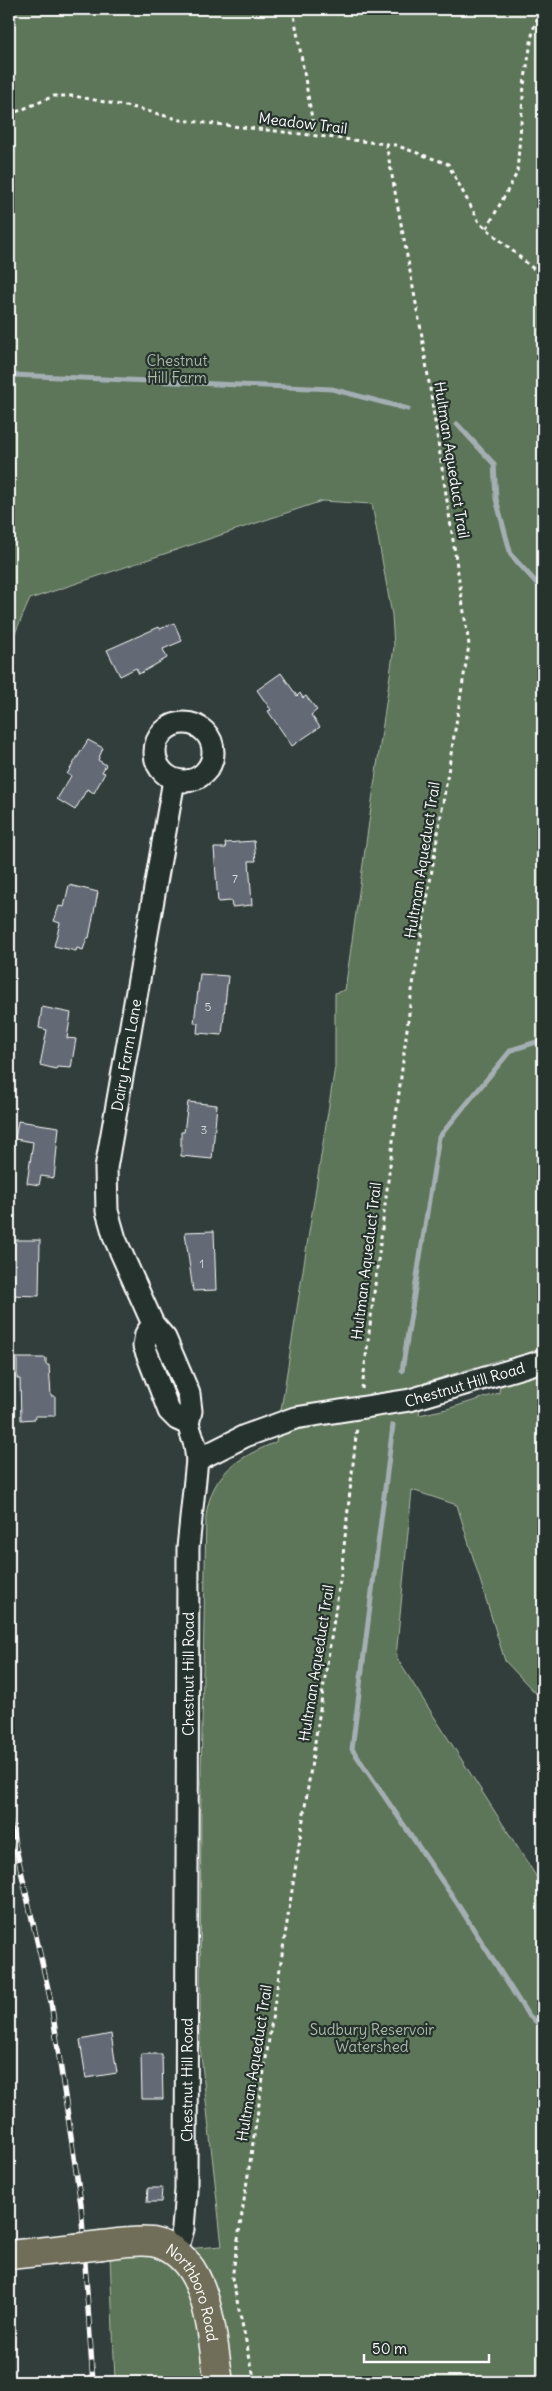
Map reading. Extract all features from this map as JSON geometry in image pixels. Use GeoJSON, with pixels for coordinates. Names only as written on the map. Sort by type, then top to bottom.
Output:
{"type":"FeatureCollection","features":[{"type":"Feature","properties":{"kind":"main road","name":"Northboro Road"},"geometry":{"type":"LineString","coordinates":[[9,2255],[141,2242],[152,2242],[176,2251],[188,2262],[200,2285],[219,2382]]}},
{"type":"Feature","properties":{"kind":"street","name":"Dairy Farm Lane"},"geometry":{"type":"LineString","coordinates":[[174,780],[106,1168],[107,1211],[115,1239],[152,1324],[165,1338],[189,1394],[191,1411],[188,1424],[195,1445],[196,1460]]}},
{"type":"Feature","properties":{"kind":"street","name":"Chestnut Hill Road"},"geometry":{"type":"LineString","coordinates":[[176,2251],[184,2229],[186,2190],[188,1548],[196,1460],[245,1436],[295,1418],[410,1400],[543,1361]]}},
{"type":"Feature","properties":{"kind":"path"},"geometry":{"type":"LineString","coordinates":[[293,9],[315,136]]}},
{"type":"Feature","properties":{"kind":"path"},"geometry":{"type":"LineString","coordinates":[[487,228],[518,173],[524,86],[533,30],[541,9]]}},
{"type":"Feature","properties":{"kind":"path","name":"Meadow Trail"},"geometry":{"type":"LineString","coordinates":[[9,115],[54,96],[74,96],[136,108],[181,120],[395,145],[448,164],[479,222],[543,277]]}},
{"type":"Feature","properties":{"kind":"path","name":"Hultman Aqueduct Trail"},"geometry":{"type":"LineString","coordinates":[[255,2382],[232,2278],[341,1574],[359,1408],[411,997],[469,645],[421,330],[386,144]]}},
{"type":"Feature","properties":{"kind":"green space","name":"Sudbury Reservoir Watershed"},"geometry":{"type":"Polygon","coordinates":[[[9,9],[543,9],[543,1701],[505,1661],[457,1505],[412,1490],[396,1657],[543,1887],[543,2382],[115,2382],[110,2255],[222,2246],[200,2046],[201,1779],[206,1516],[214,1488],[229,1468],[250,1454],[276,1442],[335,1067],[335,993],[345,990],[394,647],[392,615],[372,504],[322,501],[30,599],[9,647],[9,9]],[[502,1359],[424,1383],[419,1415],[447,1409],[499,1393],[502,1359]]]}},
{"type":"Feature","properties":{"kind":"building"},"geometry":{"type":"Polygon","coordinates":[[[174,623],[182,641],[163,649],[167,658],[139,674],[136,668],[120,676],[107,650],[159,627],[160,629],[174,623]]]}},
{"type":"Feature","properties":{"kind":"building"},"geometry":{"type":"Polygon","coordinates":[[[281,673],[297,696],[300,693],[303,698],[306,696],[317,710],[311,715],[320,727],[292,746],[268,711],[271,710],[257,690],[281,673]]]}},
{"type":"Feature","properties":{"kind":"building"},"geometry":{"type":"Polygon","coordinates":[[[88,740],[103,748],[98,760],[106,765],[102,772],[105,773],[94,793],[87,789],[75,810],[57,799],[71,776],[67,774],[88,740]]]}},
{"type":"Feature","properties":{"kind":"building"},"geometry":{"type":"Polygon","coordinates":[[[254,841],[256,861],[249,861],[252,905],[232,907],[231,901],[218,902],[214,848],[226,848],[225,843],[254,841]]]}},
{"type":"Feature","properties":{"kind":"building"},"geometry":{"type":"Polygon","coordinates":[[[69,885],[98,892],[89,938],[87,938],[83,950],[77,948],[76,951],[54,946],[60,923],[54,921],[59,906],[64,907],[69,885]]]}},
{"type":"Feature","properties":{"kind":"building"},"geometry":{"type":"Polygon","coordinates":[[[200,974],[228,976],[222,1035],[197,1033],[198,1023],[194,1023],[200,974]]]}},
{"type":"Feature","properties":{"kind":"building"},"geometry":{"type":"Polygon","coordinates":[[[42,1007],[71,1013],[67,1038],[76,1039],[71,1068],[57,1067],[56,1069],[40,1065],[47,1030],[39,1028],[42,1007]]]}},
{"type":"Feature","properties":{"kind":"building"},"geometry":{"type":"Polygon","coordinates":[[[188,1102],[217,1105],[212,1159],[181,1156],[181,1132],[184,1132],[188,1102]]]}},
{"type":"Feature","properties":{"kind":"building"},"geometry":{"type":"Polygon","coordinates":[[[18,1121],[59,1127],[54,1178],[41,1176],[39,1185],[27,1183],[33,1142],[15,1139],[18,1121]]]}},
{"type":"Feature","properties":{"kind":"building"},"geometry":{"type":"Polygon","coordinates":[[[214,1231],[216,1290],[193,1291],[185,1232],[214,1231]]]}},
{"type":"Feature","properties":{"kind":"building"},"geometry":{"type":"Polygon","coordinates":[[[9,1240],[40,1240],[39,1296],[9,1295],[9,1240]]]}},
{"type":"Feature","properties":{"kind":"building"},"geometry":{"type":"Polygon","coordinates":[[[17,1358],[46,1358],[46,1365],[49,1365],[51,1396],[55,1396],[55,1416],[35,1416],[35,1419],[21,1420],[20,1379],[17,1379],[17,1358]]]}},
{"type":"Feature","properties":{"kind":"building"},"geometry":{"type":"Polygon","coordinates":[[[111,2034],[117,2073],[86,2078],[80,2040],[111,2034]]]}},
{"type":"Feature","properties":{"kind":"building"},"geometry":{"type":"Polygon","coordinates":[[[141,2054],[162,2054],[163,2099],[142,2099],[141,2054]]]}},
{"type":"Feature","properties":{"kind":"building"},"geometry":{"type":"Polygon","coordinates":[[[148,2188],[162,2188],[161,2202],[147,2202],[148,2188]]]}},
{"type":"Feature","properties":{"kind":"waterway"},"geometry":{"type":"LineString","coordinates":[[9,376],[332,389],[408,409]]}},
{"type":"Feature","properties":{"kind":"waterway"},"geometry":{"type":"LineString","coordinates":[[457,424],[494,464],[496,499],[511,555],[543,590]]}},
{"type":"Feature","properties":{"kind":"waterway"},"geometry":{"type":"LineString","coordinates":[[402,1371],[439,1137],[511,1050],[543,1040]]}},
{"type":"Feature","properties":{"kind":"waterway"},"geometry":{"type":"LineString","coordinates":[[393,1425],[352,1749],[455,1900],[528,2015],[543,2027]]}},
{"type":"Feature","properties":{"kind":"railway"},"geometry":{"type":"LineString","coordinates":[[9,1818],[51,2002],[81,2204],[93,2382]]}},
{"type":"Feature","properties":{"kind":"park label","name":"Chestnut Hill Farm"},"geometry":{"type":"Point","coordinates":[177,368]}}]}
